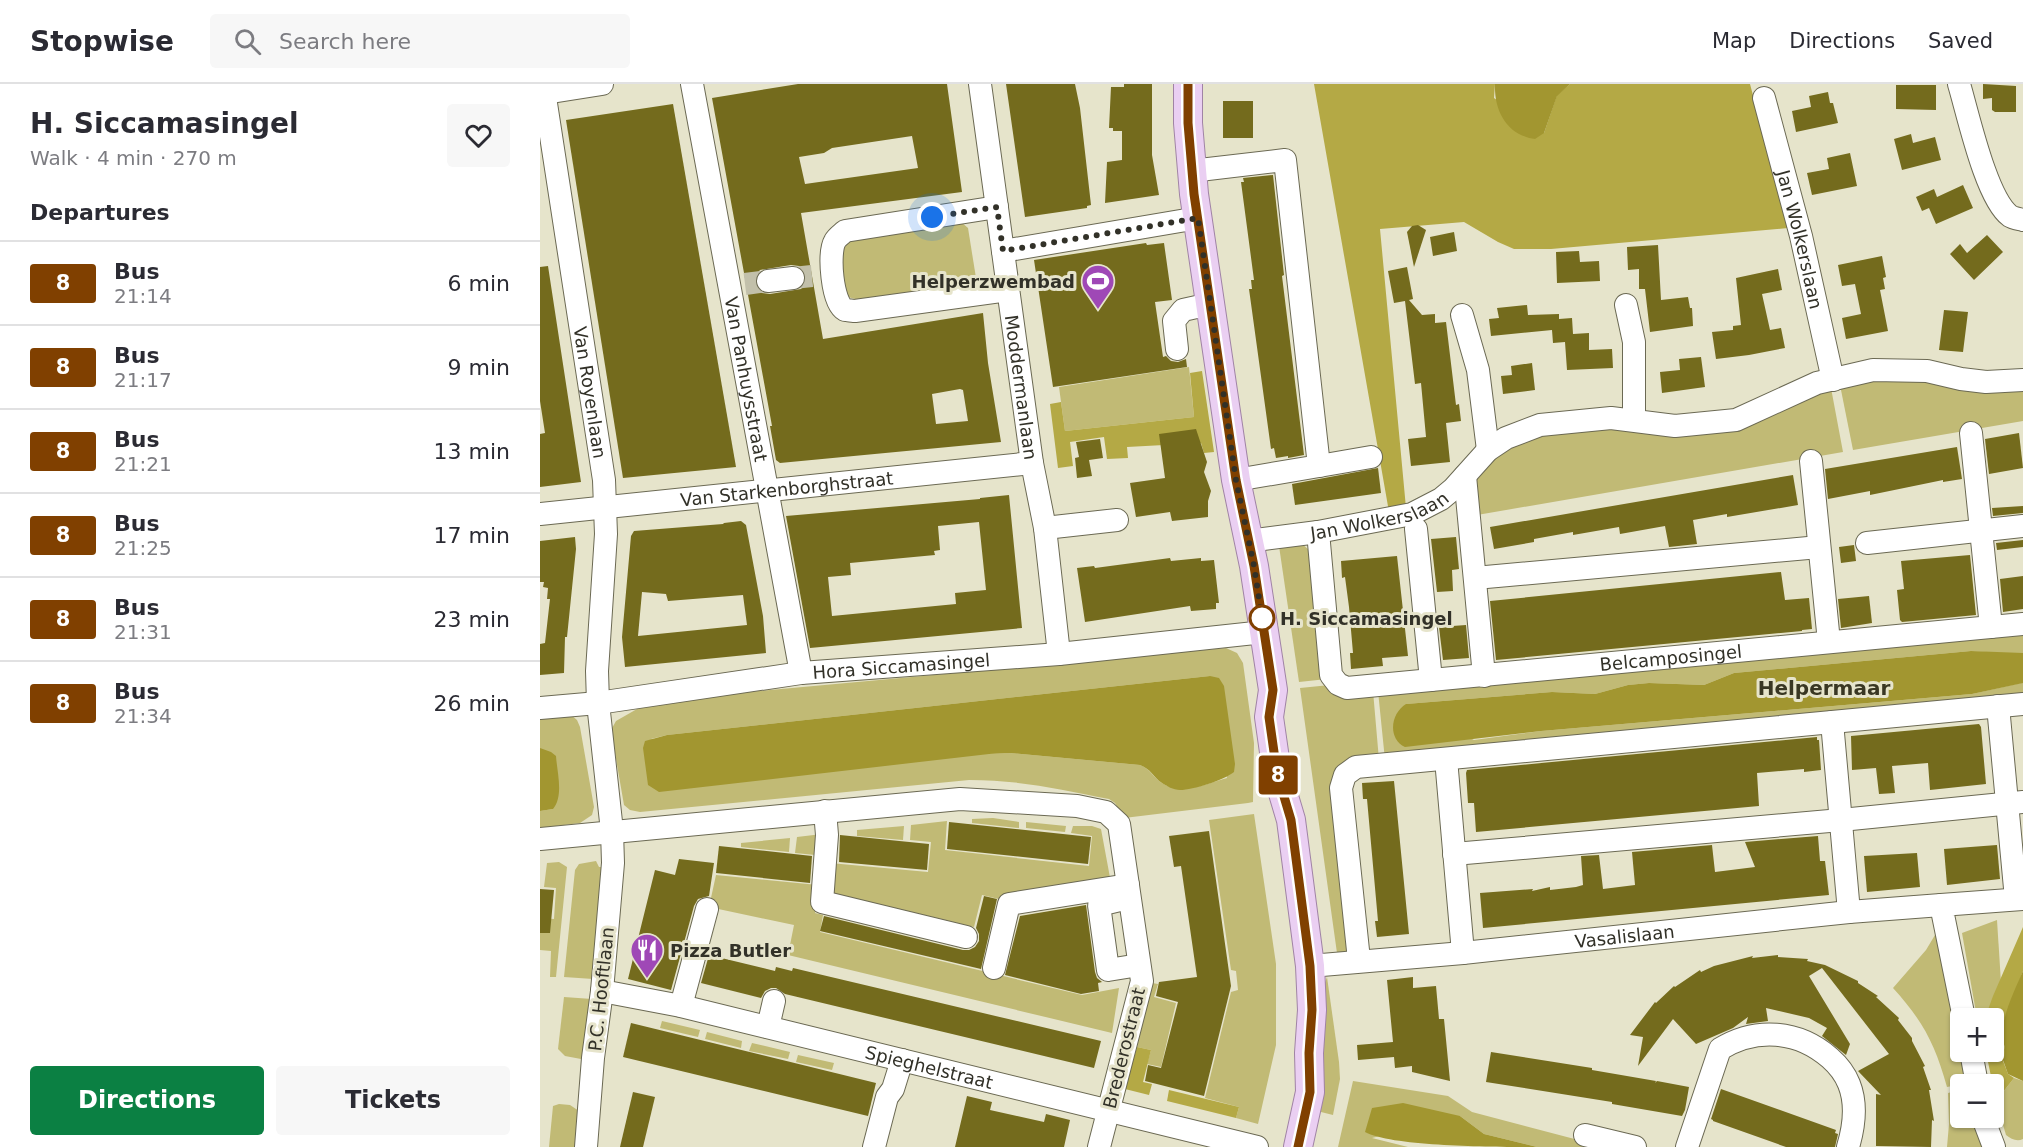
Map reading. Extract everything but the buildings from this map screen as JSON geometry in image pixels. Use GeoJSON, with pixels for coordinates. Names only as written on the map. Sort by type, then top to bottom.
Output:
{"type":"FeatureCollection","features":[{"type":"Feature","properties":{"kind":"main road"},"geometry":{"type":"LineString","coordinates":[[1188,84],[1191,171],[1236,480],[1273,690],[1285,713],[1294,768],[1291,820],[1310,966],[1312,1010],[1309,1053],[1310,1092],[1298,1147]]}},
{"type":"Feature","properties":{"kind":"main road"},"geometry":{"type":"LineString","coordinates":[[1281,1147],[1295,1089],[1309,1053]]}},
{"type":"Feature","properties":{"kind":"street"},"geometry":{"type":"LineString","coordinates":[[544,88],[602,84]]}},
{"type":"Feature","properties":{"kind":"street","name":"Van Panhuysstraat"},"geometry":{"type":"LineString","coordinates":[[692,84],[737,285],[767,491],[801,674]]}},
{"type":"Feature","properties":{"kind":"street","name":"Moddermanlaan"},"geometry":{"type":"LineString","coordinates":[[980,84],[1032,462],[1045,528],[1059,654]]}},
{"type":"Feature","properties":{"kind":"street"},"geometry":{"type":"LineString","coordinates":[[1959,84],[1981,163],[2000,205],[2011,217],[2023,220]]}},
{"type":"Feature","properties":{"kind":"street","name":"Van Royenlaan"},"geometry":{"type":"LineString","coordinates":[[544,88],[604,480],[606,534],[597,671],[598,703]]}},
{"type":"Feature","properties":{"kind":"street","name":"Jan Wolkerslaan"},"geometry":{"type":"LineString","coordinates":[[1764,98],[1801,236],[1833,380]]}},
{"type":"Feature","properties":{"kind":"street"},"geometry":{"type":"LineString","coordinates":[[1191,171],[1285,160],[1319,466]]}},
{"type":"Feature","properties":{"kind":"street"},"geometry":{"type":"LineString","coordinates":[[768,281],[812,275],[831,253],[835,240],[845,231],[997,207]]}},
{"type":"Feature","properties":{"kind":"street"},"geometry":{"type":"LineString","coordinates":[[1003,251],[1198,218]]}},
{"type":"Feature","properties":{"kind":"street"},"geometry":{"type":"LineString","coordinates":[[812,275],[845,310],[855,311],[1008,290]]}},
{"type":"Feature","properties":{"kind":"street"},"geometry":{"type":"LineString","coordinates":[[1177,349],[1174,321],[1183,310],[1210,304]]}},
{"type":"Feature","properties":{"kind":"street"},"geometry":{"type":"LineString","coordinates":[[1626,305],[1634,342],[1634,420]]}},
{"type":"Feature","properties":{"kind":"street"},"geometry":{"type":"LineString","coordinates":[[1462,315],[1479,370],[1488,450]]}},
{"type":"Feature","properties":{"kind":"street","name":"Jan Wolkerslaan"},"geometry":{"type":"LineString","coordinates":[[1248,541],[1318,532],[1412,514],[1441,499],[1453,489],[1488,450],[1506,438],[1540,425],[1611,418],[1675,426],[1736,420],[1817,383],[1873,370],[1927,371],[1961,379],[1986,381],[2023,380]]}},
{"type":"Feature","properties":{"kind":"street"},"geometry":{"type":"LineString","coordinates":[[1971,433],[1992,627]]}},
{"type":"Feature","properties":{"kind":"street"},"geometry":{"type":"LineString","coordinates":[[1236,480],[1371,457]]}},
{"type":"Feature","properties":{"kind":"street"},"geometry":{"type":"LineString","coordinates":[[1811,461],[1829,642]]}},
{"type":"Feature","properties":{"kind":"street","name":"Van Starkenborghstraat"},"geometry":{"type":"LineString","coordinates":[[540,514],[1032,462]]}},
{"type":"Feature","properties":{"kind":"street"},"geometry":{"type":"LineString","coordinates":[[1464,476],[1484,676]]}},
{"type":"Feature","properties":{"kind":"street"},"geometry":{"type":"LineString","coordinates":[[1045,528],[1118,520]]}},
{"type":"Feature","properties":{"kind":"street"},"geometry":{"type":"LineString","coordinates":[[1867,543],[2023,526]]}},
{"type":"Feature","properties":{"kind":"street"},"geometry":{"type":"LineString","coordinates":[[1416,529],[1431,680]]}},
{"type":"Feature","properties":{"kind":"street","name":"Belcamposingel"},"geometry":{"type":"LineString","coordinates":[[1318,532],[1330,670],[1334,680],[1347,688],[2023,624]]}},
{"type":"Feature","properties":{"kind":"street"},"geometry":{"type":"LineString","coordinates":[[1475,578],[1819,547]]}},
{"type":"Feature","properties":{"kind":"street","name":"Hora Siccamasingel"},"geometry":{"type":"LineString","coordinates":[[540,708],[598,703],[801,674],[1059,654],[1264,632]]}},
{"type":"Feature","properties":{"kind":"street","name":"P.C. Hooftlaan"},"geometry":{"type":"LineString","coordinates":[[586,1147],[614,863],[598,703]]}},
{"type":"Feature","properties":{"kind":"street"},"geometry":{"type":"LineString","coordinates":[[1359,960],[1341,788],[1345,775],[1356,767],[2023,704]]}},
{"type":"Feature","properties":{"kind":"street"},"geometry":{"type":"LineString","coordinates":[[1998,706],[2015,803],[2020,899]]}},
{"type":"Feature","properties":{"kind":"street"},"geometry":{"type":"LineString","coordinates":[[1832,722],[1849,912]]}},
{"type":"Feature","properties":{"kind":"street"},"geometry":{"type":"LineString","coordinates":[[1446,759],[1463,953]]}},
{"type":"Feature","properties":{"kind":"street","name":"Brederostraat"},"geometry":{"type":"LineString","coordinates":[[825,811],[960,799],[1077,806],[1106,812],[1119,824],[1142,981],[1099,1147]]}},
{"type":"Feature","properties":{"kind":"street"},"geometry":{"type":"LineString","coordinates":[[1454,854],[2015,803]]}},
{"type":"Feature","properties":{"kind":"street"},"geometry":{"type":"LineString","coordinates":[[540,839],[825,811],[827,835],[822,902],[966,937]]}},
{"type":"Feature","properties":{"kind":"street"},"geometry":{"type":"LineString","coordinates":[[1129,892],[1099,905],[1108,970],[1139,965]]}},
{"type":"Feature","properties":{"kind":"street"},"geometry":{"type":"LineString","coordinates":[[994,968],[1010,904],[1129,892]]}},
{"type":"Feature","properties":{"kind":"street","name":"Vasalislaan"},"geometry":{"type":"LineString","coordinates":[[1310,966],[1359,960],[1463,953],[1849,912],[2020,899]]}},
{"type":"Feature","properties":{"kind":"street"},"geometry":{"type":"LineString","coordinates":[[1941,905],[1962,1008]]}},
{"type":"Feature","properties":{"kind":"street"},"geometry":{"type":"LineString","coordinates":[[681,1006],[707,909]]}},
{"type":"Feature","properties":{"kind":"street","name":"Spieghelstraat"},"geometry":{"type":"LineString","coordinates":[[602,991],[681,1006],[1257,1147]]}},
{"type":"Feature","properties":{"kind":"street"},"geometry":{"type":"LineString","coordinates":[[768,1027],[774,1001]]}},
{"type":"Feature","properties":{"kind":"street"},"geometry":{"type":"LineString","coordinates":[[1687,1147],[1720,1048],[1733,1041],[1764,1034],[1783,1034],[1801,1039],[1821,1050],[1838,1065],[1849,1084],[1854,1127],[1848,1147]]}},
{"type":"Feature","properties":{"kind":"street"},"geometry":{"type":"LineString","coordinates":[[874,1147],[887,1097],[902,1060]]}},
{"type":"Feature","properties":{"kind":"street"},"geometry":{"type":"LineString","coordinates":[[1987,1128],[1994,1147]]}},
{"type":"Feature","properties":{"kind":"street"},"geometry":{"type":"LineString","coordinates":[[1585,1135],[1635,1147]]}},
{"type":"Feature","properties":{"kind":"shaded area"},"geometry":{"type":"Polygon","coordinates":[[[1314,84],[1495,84],[1494,98],[1544,133],[1557,95],[1570,84],[1750,84],[1788,228],[1551,249],[1514,249],[1464,222],[1380,229],[1406,508],[1389,512],[1314,84]]]}},
{"type":"Feature","properties":{"kind":"shaded area"},"geometry":{"type":"Polygon","coordinates":[[[1495,84],[1570,84],[1557,96],[1544,133],[1535,139],[1517,133],[1504,120],[1497,103],[1495,84]]]}},
{"type":"Feature","properties":{"kind":"shaded area"},"geometry":{"type":"Polygon","coordinates":[[[961,222],[968,228],[976,278],[973,283],[859,300],[848,297],[845,291],[841,254],[843,247],[854,239],[961,222]]]}},
{"type":"Feature","properties":{"kind":"shaded area"},"geometry":{"type":"Polygon","coordinates":[[[1189,367],[1194,417],[1065,431],[1059,387],[1189,367]]]}},
{"type":"Feature","properties":{"kind":"shaded area"},"geometry":{"type":"Polygon","coordinates":[[[1202,371],[1214,452],[1204,453],[1201,443],[1127,447],[1128,458],[1107,459],[1104,437],[1070,442],[1073,466],[1058,468],[1050,404],[1061,402],[1065,431],[1194,417],[1190,373],[1202,371]]]}},
{"type":"Feature","properties":{"kind":"shaded area"},"geometry":{"type":"Polygon","coordinates":[[[1877,377],[2023,388],[2023,421],[1853,450],[1840,385],[1877,377]]]}},
{"type":"Feature","properties":{"kind":"shaded area"},"geometry":{"type":"Polygon","coordinates":[[[1831,388],[1843,452],[1477,515],[1473,484],[1487,459],[1542,433],[1593,425],[1663,433],[1831,388]]]}},
{"type":"Feature","properties":{"kind":"shaded area"},"geometry":{"type":"Polygon","coordinates":[[[1301,543],[1309,550],[1327,679],[1299,682],[1279,546],[1301,543]]]}},
{"type":"Feature","properties":{"kind":"shaded area"},"geometry":{"type":"Polygon","coordinates":[[[2023,632],[2023,653],[2016,654],[1971,651],[1734,673],[1704,685],[1649,683],[1628,685],[1595,694],[1552,692],[1406,704],[1474,740],[1541,731],[1972,694],[2021,683],[2023,683],[2023,698],[1385,760],[1378,691],[2023,632]]]}},
{"type":"Feature","properties":{"kind":"shaded area"},"geometry":{"type":"Polygon","coordinates":[[[1226,648],[1237,653],[1243,663],[1254,743],[1253,802],[1124,818],[1115,803],[1109,799],[1022,783],[969,780],[640,812],[630,810],[624,805],[611,730],[616,721],[651,701],[1226,648]],[[1210,676],[667,735],[651,739],[989,754],[1010,753],[1140,765],[1158,780],[1174,788],[1192,788],[1227,778],[1210,676]]]}},
{"type":"Feature","properties":{"kind":"shaded area"},"geometry":{"type":"Polygon","coordinates":[[[1971,651],[2023,653],[2023,683],[1972,694],[1541,731],[1405,747],[1395,738],[1393,732],[1394,719],[1406,704],[1552,692],[1595,694],[1628,685],[1649,683],[1704,685],[1734,673],[1971,651]]]}},
{"type":"Feature","properties":{"kind":"shaded area"},"geometry":{"type":"Polygon","coordinates":[[[1210,676],[1219,678],[1224,686],[1235,764],[1234,772],[1216,781],[1193,788],[1180,790],[1170,788],[1140,765],[1010,753],[659,792],[648,785],[643,748],[645,741],[667,735],[1210,676]]]}},
{"type":"Feature","properties":{"kind":"shaded area"},"geometry":{"type":"Polygon","coordinates":[[[1330,685],[1373,691],[1379,760],[1346,764],[1351,951],[1337,953],[1300,688],[1330,685]]]}},
{"type":"Feature","properties":{"kind":"shaded area"},"geometry":{"type":"Polygon","coordinates":[[[571,715],[580,727],[594,807],[592,815],[580,823],[540,828],[540,811],[553,809],[540,748],[540,716],[571,715]]]}},
{"type":"Feature","properties":{"kind":"shaded area"},"geometry":{"type":"Polygon","coordinates":[[[540,748],[556,756],[559,791],[553,809],[540,811],[540,748]]]}},
{"type":"Feature","properties":{"kind":"shaded area"},"geometry":{"type":"Polygon","coordinates":[[[1254,814],[1276,964],[1276,1045],[1258,1124],[1236,1118],[1239,1107],[1205,1098],[1231,992],[1238,990],[1236,971],[1231,970],[1209,820],[1254,814]]]}},
{"type":"Feature","properties":{"kind":"shaded area"},"geometry":{"type":"Polygon","coordinates":[[[993,818],[1019,822],[1019,828],[972,823],[972,819],[993,818]]]}},
{"type":"Feature","properties":{"kind":"shaded area"},"geometry":{"type":"Polygon","coordinates":[[[947,821],[945,850],[1089,866],[1092,836],[1071,833],[1073,826],[1092,826],[1101,829],[1111,883],[1003,900],[982,895],[974,927],[833,893],[830,863],[928,872],[931,842],[910,840],[911,825],[947,821]]]}},
{"type":"Feature","properties":{"kind":"shaded area"},"geometry":{"type":"Polygon","coordinates":[[[1026,822],[1066,826],[1065,832],[1026,828],[1026,822]]]}},
{"type":"Feature","properties":{"kind":"shaded area"},"geometry":{"type":"Polygon","coordinates":[[[904,826],[903,840],[857,836],[857,830],[904,826]]]}},
{"type":"Feature","properties":{"kind":"shaded area"},"geometry":{"type":"Polygon","coordinates":[[[822,834],[815,855],[795,853],[797,837],[822,834]]]}},
{"type":"Feature","properties":{"kind":"shaded area"},"geometry":{"type":"Polygon","coordinates":[[[790,838],[789,852],[741,847],[741,843],[790,838]]]}},
{"type":"Feature","properties":{"kind":"shaded area"},"geometry":{"type":"Polygon","coordinates":[[[596,861],[599,867],[604,867],[593,979],[564,977],[575,870],[579,864],[596,861]]]}},
{"type":"Feature","properties":{"kind":"shaded area"},"geometry":{"type":"Polygon","coordinates":[[[559,862],[567,867],[556,977],[550,977],[551,951],[540,950],[540,918],[554,919],[556,888],[544,887],[547,863],[559,862]]]}},
{"type":"Feature","properties":{"kind":"shaded area"},"geometry":{"type":"Polygon","coordinates":[[[716,875],[818,885],[815,913],[823,915],[820,932],[1082,995],[1119,988],[1112,1033],[788,955],[794,925],[709,907],[716,875]]]}},
{"type":"Feature","properties":{"kind":"shaded area"},"geometry":{"type":"Polygon","coordinates":[[[1997,920],[2003,1008],[1975,1008],[1962,933],[1997,920]]]}},
{"type":"Feature","properties":{"kind":"shaded area"},"geometry":{"type":"Polygon","coordinates":[[[2023,927],[2023,971],[2004,1023],[2004,1008],[1989,1008],[2023,927]]]}},
{"type":"Feature","properties":{"kind":"shaded area"},"geometry":{"type":"Polygon","coordinates":[[[1938,930],[1953,1008],[1950,1008],[1950,1062],[1964,1062],[1966,1074],[1950,1074],[1950,1086],[1947,1087],[1938,1058],[1927,1034],[1893,988],[1926,950],[1938,930]]]}},
{"type":"Feature","properties":{"kind":"shaded area"},"geometry":{"type":"Polygon","coordinates":[[[2023,971],[2023,1081],[2008,1074],[2004,1062],[2004,1020],[2023,971]]]}},
{"type":"Feature","properties":{"kind":"shaded area"},"geometry":{"type":"Polygon","coordinates":[[[1327,977],[1340,1079],[1333,1115],[1313,1110],[1322,991],[1327,977]]]}},
{"type":"Feature","properties":{"kind":"shaded area"},"geometry":{"type":"Polygon","coordinates":[[[1152,983],[1158,984],[1154,997],[1176,1003],[1161,1067],[1147,1064],[1151,1050],[1137,1047],[1152,983]]]}},
{"type":"Feature","properties":{"kind":"shaded area"},"geometry":{"type":"Polygon","coordinates":[[[564,997],[592,999],[587,1053],[581,1059],[565,1056],[558,1049],[564,997]]]}},
{"type":"Feature","properties":{"kind":"shaded area"},"geometry":{"type":"Polygon","coordinates":[[[662,1021],[700,1030],[698,1037],[660,1028],[662,1021]]]}},
{"type":"Feature","properties":{"kind":"shaded area"},"geometry":{"type":"Polygon","coordinates":[[[707,1032],[742,1041],[741,1048],[705,1039],[707,1032]]]}},
{"type":"Feature","properties":{"kind":"shaded area"},"geometry":{"type":"Polygon","coordinates":[[[752,1043],[790,1052],[788,1059],[749,1051],[752,1043]]]}},
{"type":"Feature","properties":{"kind":"shaded area"},"geometry":{"type":"Polygon","coordinates":[[[1137,1047],[1151,1050],[1143,1082],[1152,1084],[1149,1095],[1125,1089],[1137,1047]]]}},
{"type":"Feature","properties":{"kind":"shaded area"},"geometry":{"type":"Polygon","coordinates":[[[798,1055],[834,1063],[832,1070],[796,1062],[798,1055]]]}},
{"type":"Feature","properties":{"kind":"shaded area"},"geometry":{"type":"Polygon","coordinates":[[[1988,1062],[2003,1062],[2008,1074],[2014,1078],[2004,1091],[2004,1074],[1990,1074],[1988,1062]]]}},
{"type":"Feature","properties":{"kind":"shaded area"},"geometry":{"type":"Polygon","coordinates":[[[2014,1078],[2023,1081],[2023,1139],[2012,1139],[2006,1135],[2004,1091],[2014,1078]]]}},
{"type":"Feature","properties":{"kind":"shaded area"},"geometry":{"type":"Polygon","coordinates":[[[1353,1081],[1448,1096],[1472,1112],[1605,1147],[1537,1147],[1484,1134],[1460,1116],[1372,1138],[1408,1147],[1338,1147],[1353,1081]]]}},
{"type":"Feature","properties":{"kind":"shaded area"},"geometry":{"type":"Polygon","coordinates":[[[1169,1090],[1239,1107],[1236,1118],[1167,1101],[1169,1090]]]}},
{"type":"Feature","properties":{"kind":"shaded area"},"geometry":{"type":"Polygon","coordinates":[[[1950,1092],[1950,1128],[1978,1128],[1983,1147],[1947,1147],[1948,1093],[1950,1092]]]}},
{"type":"Feature","properties":{"kind":"shaded area"},"geometry":{"type":"Polygon","coordinates":[[[1403,1103],[1460,1116],[1484,1134],[1537,1147],[1398,1141],[1365,1132],[1372,1108],[1403,1103]]]}},
{"type":"Feature","properties":{"kind":"shaded area"},"geometry":{"type":"Polygon","coordinates":[[[570,1105],[579,1111],[576,1147],[549,1147],[553,1106],[570,1105]]]}},
{"type":"Feature","properties":{"kind":"tunnel"},"geometry":{"type":"LineString","coordinates":[[793,278],[812,276]]}},
{"type":"Feature","properties":{"kind":"tunnel"},"geometry":{"type":"LineString","coordinates":[[745,284],[768,281]]}},
{"type":"Feature","properties":{"kind":"bus line","name":"8"},"geometry":{"type":"LineString","coordinates":[[1188,84],[1188,123],[1194,194],[1236,480],[1254,566],[1273,690],[1269,717],[1277,773],[1291,820],[1310,966],[1312,1010],[1309,1053],[1310,1092],[1298,1147]]}},
{"type":"Feature","properties":{"kind":"place","name":"Helperzwembad"},"geometry":{"type":"Point","coordinates":[1098,310]}},
{"type":"Feature","properties":{"kind":"place","name":"H. Siccamasingel"},"geometry":{"type":"Point","coordinates":[1262,618]}},
{"type":"Feature","properties":{"kind":"place","name":"Pizza Butler"},"geometry":{"type":"Point","coordinates":[647,979]}},
{"type":"Feature","properties":{"kind":"district","name":"Helpermaar"},"geometry":{"type":"Point","coordinates":[1824,688]}},
{"type":"Feature","properties":{"kind":"route"},"geometry":{"type":"LineString","coordinates":[[932,217],[997,207],[1003,251],[1198,218],[1236,480],[1262,618]]}}]}
